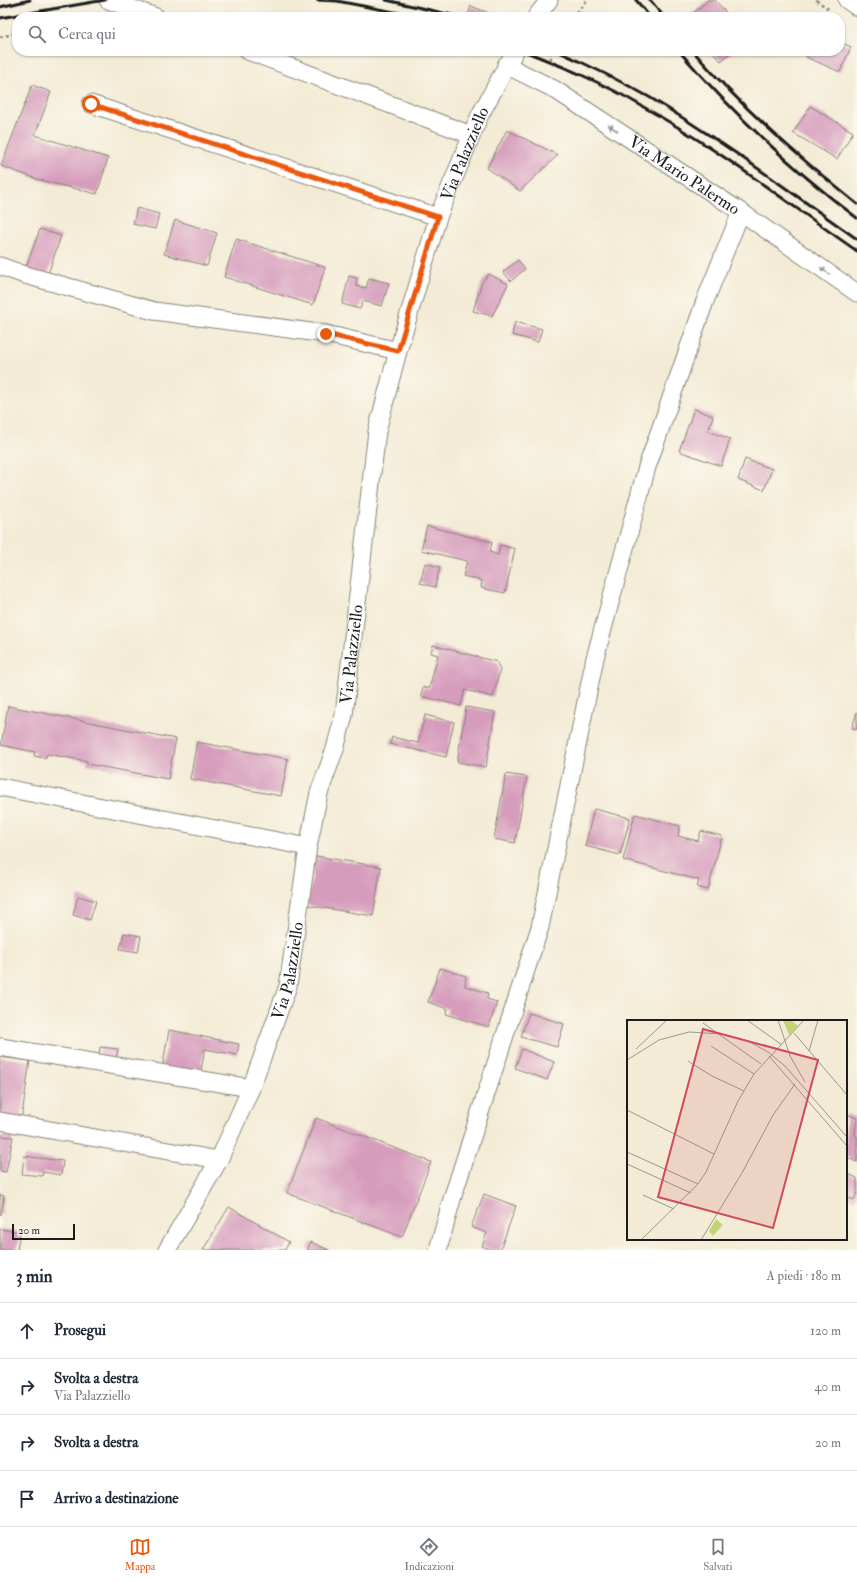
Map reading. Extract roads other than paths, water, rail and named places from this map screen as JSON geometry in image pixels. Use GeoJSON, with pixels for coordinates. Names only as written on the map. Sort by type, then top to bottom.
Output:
{"type":"FeatureCollection","features":[{"type":"Feature","properties":{"kind":"street"},"geometry":{"type":"LineString","coordinates":[[108,0],[142,12]]}},
{"type":"Feature","properties":{"kind":"street"},"geometry":{"type":"LineString","coordinates":[[540,12],[549,0]]}},
{"type":"Feature","properties":{"kind":"street"},"geometry":{"type":"LineString","coordinates":[[847,0],[857,7]]}},
{"type":"Feature","properties":{"kind":"street"},"geometry":{"type":"LineString","coordinates":[[261,56],[471,135]]}},
{"type":"Feature","properties":{"kind":"street","name":"Via Palazziello"},"geometry":{"type":"LineString","coordinates":[[166,1250],[219,1160],[251,1088],[288,986],[308,847],[319,793],[335,749],[344,715],[377,431],[398,351],[438,217],[471,135],[512,56]]}},
{"type":"Feature","properties":{"kind":"street","name":"Via Mario Palermo"},"geometry":{"type":"LineString","coordinates":[[506,66],[554,89],[741,212],[857,293]]}},
{"type":"Feature","properties":{"kind":"street"},"geometry":{"type":"LineString","coordinates":[[91,104],[438,217]]}},
{"type":"Feature","properties":{"kind":"street"},"geometry":{"type":"LineString","coordinates":[[438,1250],[455,1192],[540,927],[595,658],[647,467],[705,301],[741,212]]}},
{"type":"Feature","properties":{"kind":"street"},"geometry":{"type":"LineString","coordinates":[[0,266],[22,274],[154,311],[326,334],[398,351]]}},
{"type":"Feature","properties":{"kind":"street"},"geometry":{"type":"LineString","coordinates":[[0,787],[308,847]]}},
{"type":"Feature","properties":{"kind":"street"},"geometry":{"type":"LineString","coordinates":[[0,1047],[251,1088]]}},
{"type":"Feature","properties":{"kind":"street"},"geometry":{"type":"LineString","coordinates":[[0,1121],[219,1160]]}},
{"type":"Feature","properties":{"kind":"railway"},"geometry":{"type":"LineString","coordinates":[[0,7],[30,0]]}},
{"type":"Feature","properties":{"kind":"railway"},"geometry":{"type":"LineString","coordinates":[[35,12],[105,0]]}},
{"type":"Feature","properties":{"kind":"railway"},"geometry":{"type":"LineString","coordinates":[[317,0],[337,1],[394,12]]}},
{"type":"Feature","properties":{"kind":"railway"},"geometry":{"type":"LineString","coordinates":[[386,0],[439,12]]}},
{"type":"Feature","properties":{"kind":"railway"},"geometry":{"type":"LineString","coordinates":[[636,0],[646,12]]}},
{"type":"Feature","properties":{"kind":"railway"},"geometry":{"type":"LineString","coordinates":[[650,0],[660,12]]}},
{"type":"Feature","properties":{"kind":"railway"},"geometry":{"type":"LineString","coordinates":[[0,18],[12,16]]}},
{"type":"Feature","properties":{"kind":"railway"},"geometry":{"type":"LineString","coordinates":[[536,56],[598,82],[668,121],[750,175],[857,251]]}},
{"type":"Feature","properties":{"kind":"railway"},"geometry":{"type":"LineString","coordinates":[[568,56],[649,97],[676,113],[857,239]]}},
{"type":"Feature","properties":{"kind":"railway"},"geometry":{"type":"LineString","coordinates":[[683,56],[741,118],[786,160],[857,218]]}},
{"type":"Feature","properties":{"kind":"railway"},"geometry":{"type":"LineString","coordinates":[[698,56],[751,112],[857,204]]}}]}
